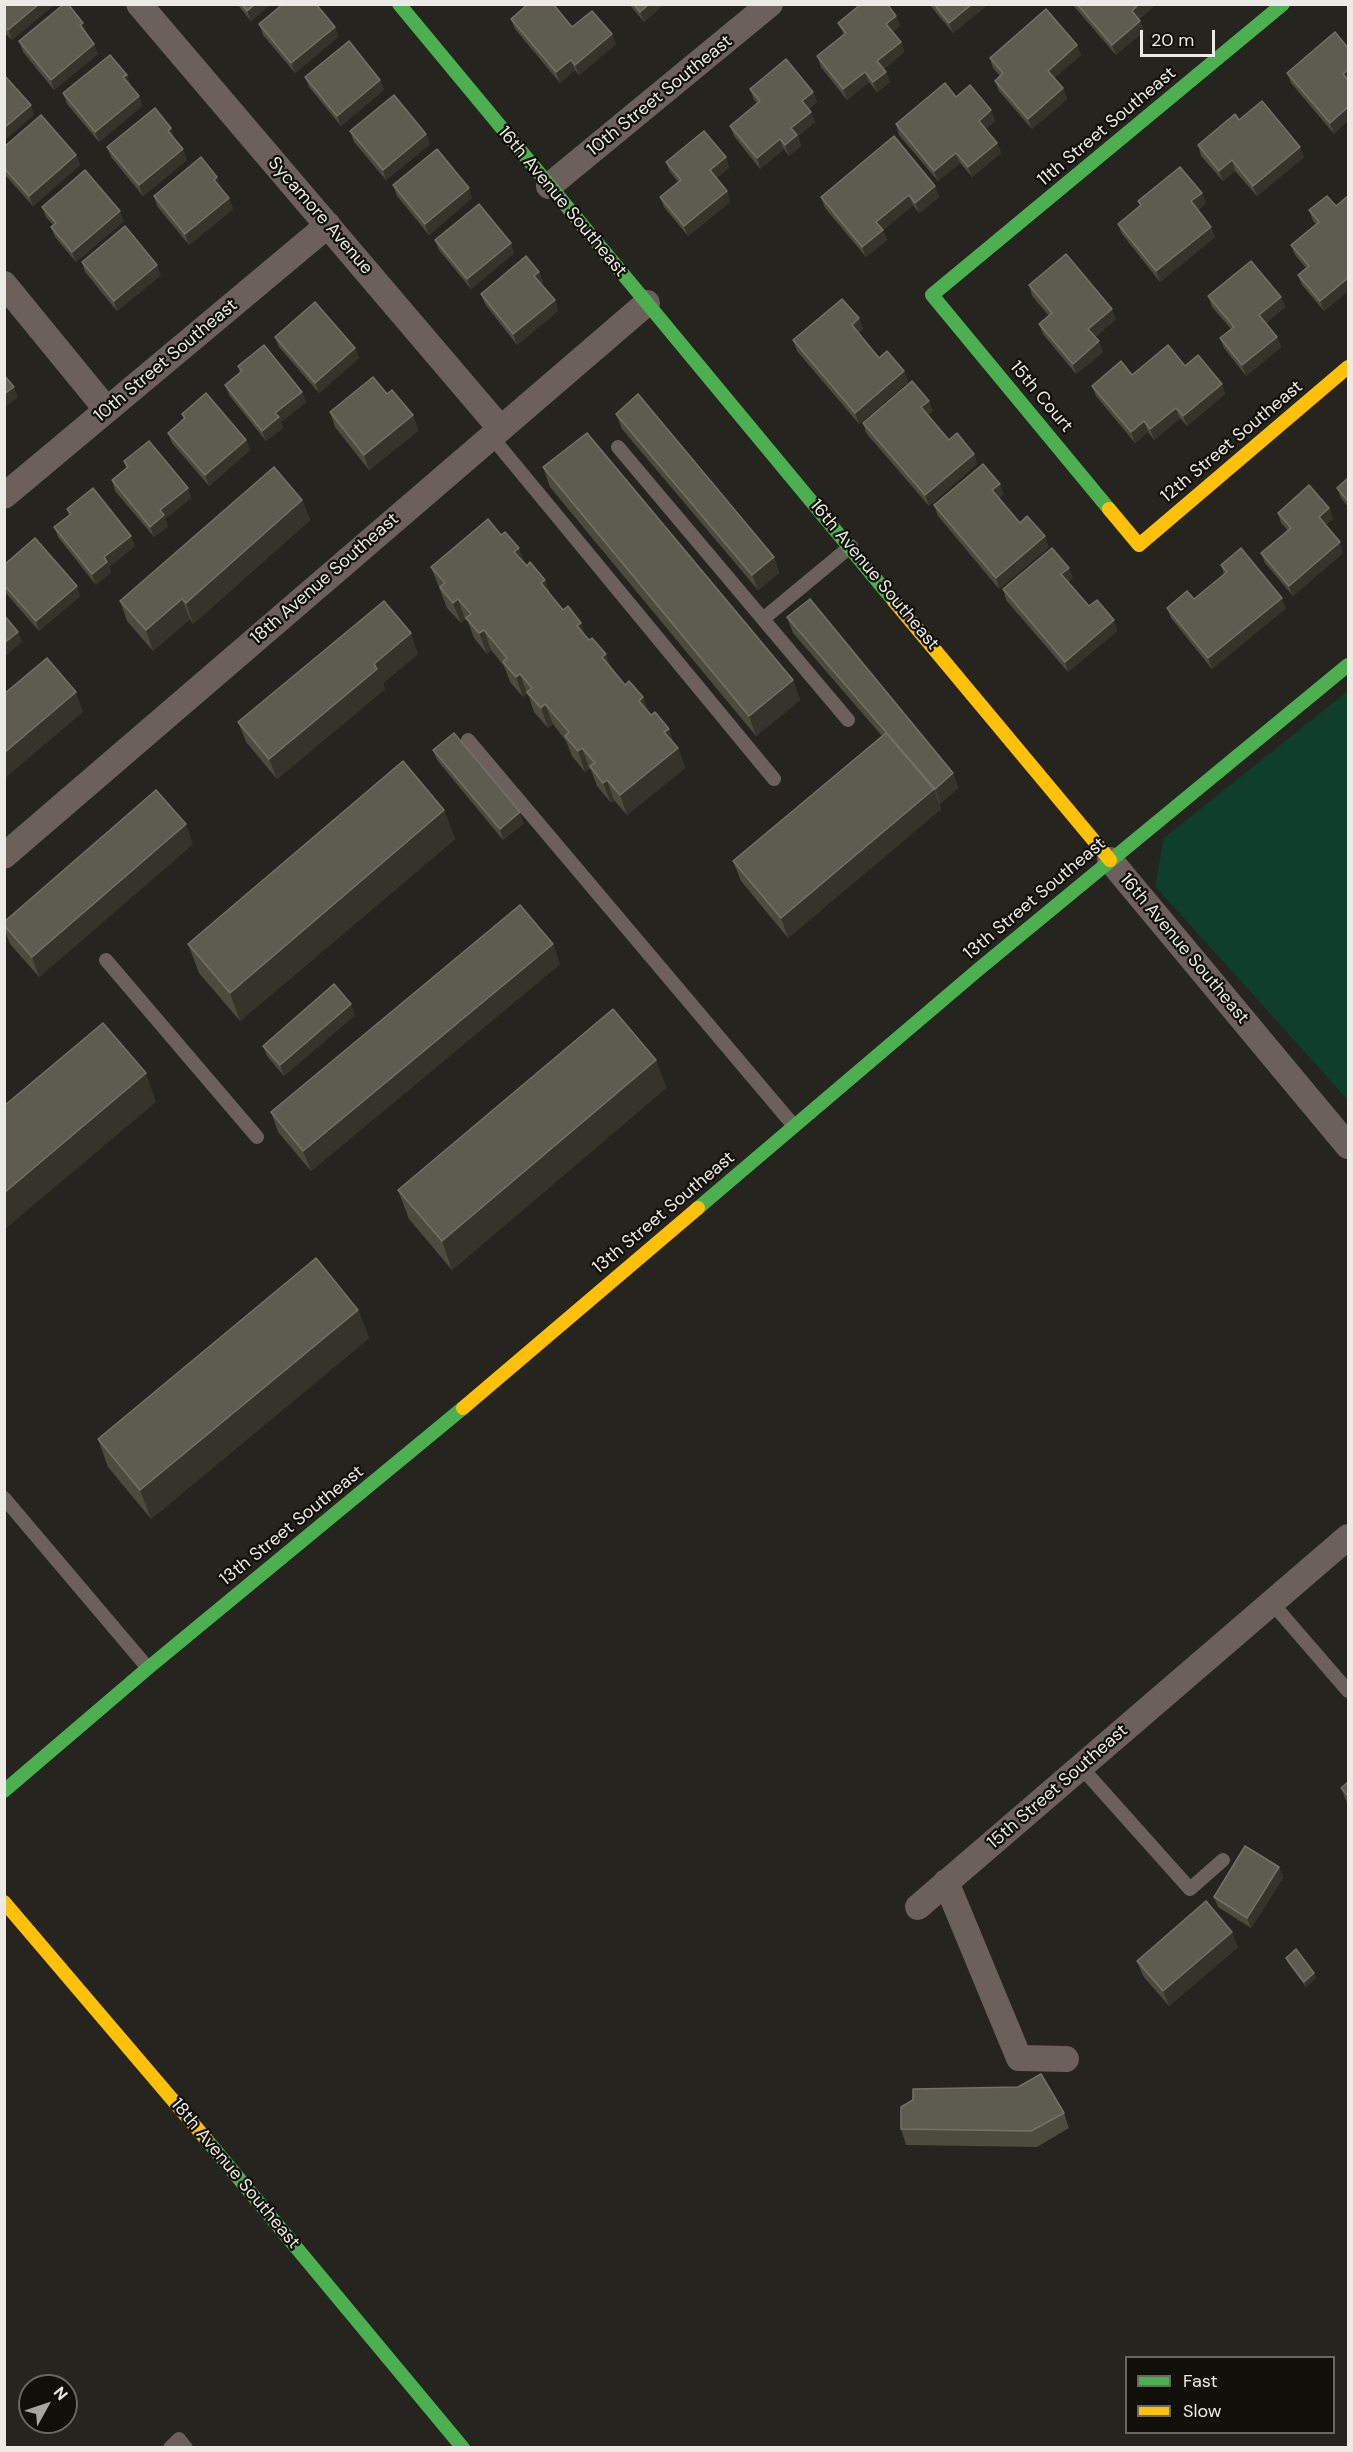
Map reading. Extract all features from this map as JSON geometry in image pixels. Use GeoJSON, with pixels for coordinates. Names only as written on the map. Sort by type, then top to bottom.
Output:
{"type":"FeatureCollection","features":[{"type":"Feature","properties":{"kind":"street","name":"Sycamore Avenue"},"geometry":{"type":"LineString","coordinates":[[139,4],[328,225],[495,432]]}},
{"type":"Feature","properties":{"kind":"street","name":"16th Avenue Southeast"},"geometry":{"type":"LineString","coordinates":[[399,4],[1348,1146]]}},
{"type":"Feature","properties":{"kind":"street","name":"10th Street Southeast"},"geometry":{"type":"LineString","coordinates":[[549,186],[770,4]]}},
{"type":"Feature","properties":{"kind":"street","name":"11th Street Southeast"},"geometry":{"type":"LineString","coordinates":[[953,277],[1283,4]]}},
{"type":"Feature","properties":{"kind":"street","name":"10th Street Southeast"},"geometry":{"type":"LineString","coordinates":[[4,496],[328,225]]}},
{"type":"Feature","properties":{"kind":"street","name":"15th Court"},"geometry":{"type":"LineString","coordinates":[[953,277],[932,295],[1139,544]]}},
{"type":"Feature","properties":{"kind":"street"},"geometry":{"type":"LineString","coordinates":[[4,284],[107,410]]}},
{"type":"Feature","properties":{"kind":"street","name":"18th Avenue Southeast"},"geometry":{"type":"LineString","coordinates":[[4,856],[647,303]]}},
{"type":"Feature","properties":{"kind":"street","name":"12th Street Southeast"},"geometry":{"type":"LineString","coordinates":[[1139,544],[1348,367]]}},
{"type":"Feature","properties":{"kind":"street","name":"13th Street Southeast"},"geometry":{"type":"LineString","coordinates":[[4,1791],[148,1668],[443,1425],[1110,860],[1348,665]]}},
{"type":"Feature","properties":{"kind":"street","name":"15th Street Southeast"},"geometry":{"type":"LineString","coordinates":[[918,1907],[1348,1537]]}},
{"type":"Feature","properties":{"kind":"street"},"geometry":{"type":"LineString","coordinates":[[946,1882],[1019,2058],[1066,2059]]}},
{"type":"Feature","properties":{"kind":"street","name":"18th Avenue Southeast"},"geometry":{"type":"LineString","coordinates":[[4,1902],[207,2140],[462,2448]]}},
{"type":"Feature","properties":{"kind":"lane"},"geometry":{"type":"LineString","coordinates":[[495,432],[774,779]]}},
{"type":"Feature","properties":{"kind":"lane"},"geometry":{"type":"LineString","coordinates":[[618,447],[848,720]]}},
{"type":"Feature","properties":{"kind":"lane"},"geometry":{"type":"LineString","coordinates":[[763,619],[851,546]]}},
{"type":"Feature","properties":{"kind":"lane"},"geometry":{"type":"LineString","coordinates":[[468,740],[794,1126]]}},
{"type":"Feature","properties":{"kind":"lane"},"geometry":{"type":"LineString","coordinates":[[106,960],[257,1137]]}},
{"type":"Feature","properties":{"kind":"lane"},"geometry":{"type":"LineString","coordinates":[[4,1498],[148,1668]]}},
{"type":"Feature","properties":{"kind":"lane"},"geometry":{"type":"LineString","coordinates":[[1272,1603],[1348,1691]]}},
{"type":"Feature","properties":{"kind":"lane"},"geometry":{"type":"LineString","coordinates":[[1081,1767],[1190,1889],[1223,1860]]}},
{"type":"Feature","properties":{"kind":"lane"},"geometry":{"type":"LineString","coordinates":[[170,2448],[179,2439],[186,2448]]}},
{"type":"Feature","properties":{"kind":"green space"},"geometry":{"type":"Polygon","coordinates":[[[1348,691],[1348,1100],[1155,886],[1164,838],[1348,691]]]}},
{"type":"Feature","properties":{"kind":"building"},"geometry":{"type":"Polygon","coordinates":[[[4,4],[39,4],[8,30],[4,26],[4,4]]]}},
{"type":"Feature","properties":{"kind":"building"},"geometry":{"type":"Polygon","coordinates":[[[64,4],[68,4],[83,23],[80,25],[94,44],[51,80],[19,41],[64,4]]]}},
{"type":"Feature","properties":{"kind":"building"},"geometry":{"type":"Polygon","coordinates":[[[242,4],[255,4],[247,11],[242,4]]]}},
{"type":"Feature","properties":{"kind":"building"},"geometry":{"type":"Polygon","coordinates":[[[283,4],[316,4],[335,27],[291,63],[259,24],[283,4]]]}},
{"type":"Feature","properties":{"kind":"building"},"geometry":{"type":"Polygon","coordinates":[[[528,4],[553,4],[572,27],[592,11],[612,34],[575,65],[571,60],[556,72],[511,19],[528,4]]]}},
{"type":"Feature","properties":{"kind":"building"},"geometry":{"type":"Polygon","coordinates":[[[634,4],[649,4],[640,12],[634,4]]]}},
{"type":"Feature","properties":{"kind":"building"},"geometry":{"type":"Polygon","coordinates":[[[861,4],[887,4],[896,16],[886,24],[901,42],[877,61],[886,72],[873,82],[865,72],[843,89],[817,56],[846,33],[838,23],[861,4]]]}},
{"type":"Feature","properties":{"kind":"building"},"geometry":{"type":"Polygon","coordinates":[[[934,4],[972,4],[949,23],[934,4]]]}},
{"type":"Feature","properties":{"kind":"building"},"geometry":{"type":"Polygon","coordinates":[[[1077,4],[1139,4],[1132,11],[1140,21],[1112,45],[1077,4]]]}},
{"type":"Feature","properties":{"kind":"building"},"geometry":{"type":"Polygon","coordinates":[[[1046,9],[1077,45],[1048,71],[1063,88],[1028,119],[995,81],[1003,73],[990,58],[1046,9]]]}},
{"type":"Feature","properties":{"kind":"building"},"geometry":{"type":"Polygon","coordinates":[[[1335,32],[1348,48],[1348,70],[1343,74],[1348,80],[1348,107],[1330,123],[1287,73],[1335,32]]]}},
{"type":"Feature","properties":{"kind":"building"},"geometry":{"type":"Polygon","coordinates":[[[349,41],[380,80],[337,116],[305,77],[349,41]]]}},
{"type":"Feature","properties":{"kind":"building"},"geometry":{"type":"Polygon","coordinates":[[[110,55],[127,75],[123,77],[139,96],[95,132],[63,93],[110,55]]]}},
{"type":"Feature","properties":{"kind":"building"},"geometry":{"type":"Polygon","coordinates":[[[786,59],[813,92],[802,101],[811,112],[791,128],[797,135],[785,145],[780,139],[757,158],[730,126],[760,101],[750,89],[786,59]]]}},
{"type":"Feature","properties":{"kind":"building"},"geometry":{"type":"Polygon","coordinates":[[[4,75],[31,105],[4,128],[4,75]]]}},
{"type":"Feature","properties":{"kind":"building"},"geometry":{"type":"Polygon","coordinates":[[[945,83],[956,97],[970,85],[991,110],[979,121],[997,143],[968,167],[956,153],[934,171],[896,124],[945,83]]]}},
{"type":"Feature","properties":{"kind":"building"},"geometry":{"type":"Polygon","coordinates":[[[394,95],[426,134],[383,170],[350,131],[394,95]]]}},
{"type":"Feature","properties":{"kind":"building"},"geometry":{"type":"Polygon","coordinates":[[[1262,101],[1300,147],[1253,186],[1232,160],[1219,171],[1198,145],[1235,114],[1239,120],[1262,101]]]}},
{"type":"Feature","properties":{"kind":"building"},"geometry":{"type":"Polygon","coordinates":[[[155,108],[171,128],[168,131],[183,149],[139,185],[107,147],[155,108]]]}},
{"type":"Feature","properties":{"kind":"building"},"geometry":{"type":"Polygon","coordinates":[[[41,115],[76,155],[29,196],[4,168],[4,147],[41,115]]]}},
{"type":"Feature","properties":{"kind":"building"},"geometry":{"type":"Polygon","coordinates":[[[704,131],[726,157],[710,170],[727,191],[684,226],[660,197],[681,180],[666,162],[704,131]]]}},
{"type":"Feature","properties":{"kind":"building"},"geometry":{"type":"Polygon","coordinates":[[[894,136],[935,186],[915,203],[909,195],[876,222],[883,230],[862,247],[821,197],[894,136]]]}},
{"type":"Feature","properties":{"kind":"building"},"geometry":{"type":"Polygon","coordinates":[[[437,149],[469,188],[425,224],[393,185],[437,149]]]}},
{"type":"Feature","properties":{"kind":"building"},"geometry":{"type":"Polygon","coordinates":[[[201,157],[217,177],[214,180],[229,198],[185,234],[154,196],[201,157]]]}},
{"type":"Feature","properties":{"kind":"building"},"geometry":{"type":"Polygon","coordinates":[[[1180,167],[1202,193],[1191,201],[1211,227],[1156,271],[1118,224],[1141,205],[1138,201],[1180,167]]]}},
{"type":"Feature","properties":{"kind":"building"},"geometry":{"type":"Polygon","coordinates":[[[85,170],[120,211],[72,252],[51,227],[56,223],[42,207],[85,170]]]}},
{"type":"Feature","properties":{"kind":"building"},"geometry":{"type":"Polygon","coordinates":[[[1327,196],[1336,206],[1348,196],[1348,278],[1320,301],[1298,275],[1309,266],[1291,245],[1319,222],[1309,210],[1327,196]]]}},
{"type":"Feature","properties":{"kind":"building"},"geometry":{"type":"Polygon","coordinates":[[[479,204],[511,243],[467,279],[435,240],[479,204]]]}},
{"type":"Feature","properties":{"kind":"building"},"geometry":{"type":"Polygon","coordinates":[[[125,226],[157,265],[114,301],[82,262],[125,226]]]}},
{"type":"Feature","properties":{"kind":"building"},"geometry":{"type":"Polygon","coordinates":[[[1066,254],[1112,309],[1088,329],[1099,341],[1073,364],[1039,324],[1052,313],[1029,285],[1066,254]]]}},
{"type":"Feature","properties":{"kind":"building"},"geometry":{"type":"Polygon","coordinates":[[[526,256],[539,272],[534,276],[555,300],[513,334],[481,294],[526,256]]]}},
{"type":"Feature","properties":{"kind":"building"},"geometry":{"type":"Polygon","coordinates":[[[1251,261],[1281,297],[1259,315],[1277,337],[1242,365],[1220,338],[1234,327],[1208,296],[1251,261]]]}},
{"type":"Feature","properties":{"kind":"building"},"geometry":{"type":"Polygon","coordinates":[[[842,299],[859,318],[852,325],[879,358],[887,351],[904,371],[855,413],[793,340],[842,299]]]}},
{"type":"Feature","properties":{"kind":"building"},"geometry":{"type":"Polygon","coordinates":[[[315,302],[355,348],[315,383],[275,337],[315,302]]]}},
{"type":"Feature","properties":{"kind":"building"},"geometry":{"type":"Polygon","coordinates":[[[264,345],[302,392],[275,413],[279,417],[262,431],[225,385],[242,371],[238,366],[264,345]]]}},
{"type":"Feature","properties":{"kind":"building"},"geometry":{"type":"Polygon","coordinates":[[[1168,345],[1185,366],[1198,355],[1222,384],[1183,416],[1176,408],[1150,429],[1144,421],[1131,432],[1092,386],[1121,361],[1132,375],[1168,345]]]}},
{"type":"Feature","properties":{"kind":"building"},"geometry":{"type":"Polygon","coordinates":[[[4,375],[14,387],[4,394],[4,375]]]}},
{"type":"Feature","properties":{"kind":"building"},"geometry":{"type":"Polygon","coordinates":[[[373,377],[387,394],[392,390],[413,415],[364,455],[330,412],[373,377]]]}},
{"type":"Feature","properties":{"kind":"building"},"geometry":{"type":"Polygon","coordinates":[[[912,381],[929,401],[921,407],[949,440],[957,433],[974,454],[925,495],[863,423],[912,381]]]}},
{"type":"Feature","properties":{"kind":"building"},"geometry":{"type":"Polygon","coordinates":[[[206,393],[246,440],[205,475],[168,433],[185,418],[182,414],[206,393]]]}},
{"type":"Feature","properties":{"kind":"building"},"geometry":{"type":"Polygon","coordinates":[[[638,394],[774,557],[752,575],[616,414],[638,394]]]}},
{"type":"Feature","properties":{"kind":"building"},"geometry":{"type":"Polygon","coordinates":[[[587,433],[793,680],[749,716],[543,467],[587,433]]]}},
{"type":"Feature","properties":{"kind":"building"},"geometry":{"type":"Polygon","coordinates":[[[149,441],[188,488],[160,510],[164,515],[150,527],[112,480],[128,467],[124,461],[149,441]]]}},
{"type":"Feature","properties":{"kind":"building"},"geometry":{"type":"Polygon","coordinates":[[[983,464],[1000,484],[992,490],[1020,523],[1027,516],[1045,536],[996,578],[934,505],[983,464]]]}},
{"type":"Feature","properties":{"kind":"building"},"geometry":{"type":"Polygon","coordinates":[[[274,467],[302,500],[186,603],[182,599],[146,630],[120,601],[274,467]]]}},
{"type":"Feature","properties":{"kind":"building"},"geometry":{"type":"Polygon","coordinates":[[[1348,478],[1348,501],[1337,488],[1348,478]]]}},
{"type":"Feature","properties":{"kind":"building"},"geometry":{"type":"Polygon","coordinates":[[[1309,485],[1329,508],[1319,517],[1340,542],[1289,586],[1261,553],[1291,528],[1278,513],[1309,485]]]}},
{"type":"Feature","properties":{"kind":"building"},"geometry":{"type":"Polygon","coordinates":[[[93,488],[131,536],[104,557],[107,562],[92,574],[54,527],[71,514],[67,509],[93,488]]]}},
{"type":"Feature","properties":{"kind":"building"},"geometry":{"type":"Polygon","coordinates":[[[488,519],[501,535],[505,532],[519,548],[514,552],[527,566],[530,562],[545,580],[541,583],[563,610],[568,606],[581,623],[577,626],[606,654],[602,657],[625,685],[629,681],[643,697],[639,701],[651,715],[655,712],[669,729],[664,732],[678,748],[620,795],[607,780],[603,783],[590,766],[595,763],[582,748],[578,751],[565,736],[569,732],[545,704],[541,708],[527,692],[532,688],[520,674],[516,677],[503,662],[507,658],[484,630],[479,633],[466,618],[471,614],[458,599],[453,603],[440,587],[445,583],[431,567],[488,519]]]}},
{"type":"Feature","properties":{"kind":"building"},"geometry":{"type":"Polygon","coordinates":[[[35,538],[77,586],[36,621],[4,585],[4,565],[35,538]]]}},
{"type":"Feature","properties":{"kind":"building"},"geometry":{"type":"Polygon","coordinates":[[[1052,548],[1069,568],[1061,574],[1089,606],[1097,600],[1114,620],[1065,662],[1003,589],[1052,548]]]}},
{"type":"Feature","properties":{"kind":"building"},"geometry":{"type":"Polygon","coordinates":[[[1241,548],[1282,598],[1208,658],[1167,608],[1187,591],[1194,599],[1227,572],[1221,565],[1241,548]]]}},
{"type":"Feature","properties":{"kind":"building"},"geometry":{"type":"Polygon","coordinates":[[[810,599],[953,773],[935,789],[787,617],[810,599]]]}},
{"type":"Feature","properties":{"kind":"building"},"geometry":{"type":"Polygon","coordinates":[[[384,601],[411,633],[374,664],[377,669],[269,759],[238,722],[384,601]]]}},
{"type":"Feature","properties":{"kind":"building"},"geometry":{"type":"Polygon","coordinates":[[[4,615],[18,632],[4,643],[4,615]]]}},
{"type":"Feature","properties":{"kind":"building"},"geometry":{"type":"Polygon","coordinates":[[[47,658],[76,692],[4,753],[4,694],[47,658]]]}},
{"type":"Feature","properties":{"kind":"building"},"geometry":{"type":"Polygon","coordinates":[[[454,733],[520,812],[500,829],[433,750],[454,733]]]}},
{"type":"Feature","properties":{"kind":"building"},"geometry":{"type":"Polygon","coordinates":[[[886,733],[934,789],[781,918],[733,861],[886,733]]]}},
{"type":"Feature","properties":{"kind":"building"},"geometry":{"type":"Polygon","coordinates":[[[403,761],[444,810],[230,993],[188,944],[403,761]]]}},
{"type":"Feature","properties":{"kind":"building"},"geometry":{"type":"Polygon","coordinates":[[[156,790],[186,824],[32,957],[4,925],[4,922],[156,790]]]}},
{"type":"Feature","properties":{"kind":"building"},"geometry":{"type":"Polygon","coordinates":[[[520,905],[553,944],[303,1151],[271,1112],[520,905]]]}},
{"type":"Feature","properties":{"kind":"building"},"geometry":{"type":"Polygon","coordinates":[[[334,984],[351,1004],[280,1065],[263,1046],[334,984]]]}},
{"type":"Feature","properties":{"kind":"building"},"geometry":{"type":"Polygon","coordinates":[[[613,1009],[656,1060],[442,1241],[398,1190],[613,1009]]]}},
{"type":"Feature","properties":{"kind":"building"},"geometry":{"type":"Polygon","coordinates":[[[103,1023],[146,1073],[4,1193],[4,1106],[103,1023]]]}},
{"type":"Feature","properties":{"kind":"building"},"geometry":{"type":"Polygon","coordinates":[[[316,1258],[358,1310],[140,1490],[98,1439],[316,1258]]]}},
{"type":"Feature","properties":{"kind":"building"},"geometry":{"type":"Polygon","coordinates":[[[1348,1782],[1348,1796],[1341,1788],[1348,1782]]]}},
{"type":"Feature","properties":{"kind":"building"},"geometry":{"type":"Polygon","coordinates":[[[1245,1846],[1279,1867],[1247,1918],[1214,1897],[1245,1846]]]}},
{"type":"Feature","properties":{"kind":"building"},"geometry":{"type":"Polygon","coordinates":[[[1206,1901],[1232,1932],[1163,1991],[1137,1961],[1206,1901]]]}},
{"type":"Feature","properties":{"kind":"building"},"geometry":{"type":"Polygon","coordinates":[[[1296,1949],[1314,1973],[1304,1982],[1286,1958],[1296,1949]]]}},
{"type":"Feature","properties":{"kind":"building"},"geometry":{"type":"Polygon","coordinates":[[[1041,2074],[1064,2113],[1031,2131],[901,2129],[901,2107],[913,2100],[913,2089],[1018,2087],[1041,2074]]]}},
{"type":"Feature","properties":{"kind":"traffic: fast"},"geometry":{"type":"LineString","coordinates":[[399,4],[894,601]]}},
{"type":"Feature","properties":{"kind":"traffic: fast"},"geometry":{"type":"LineString","coordinates":[[1109,509],[932,295],[1283,4]]}},
{"type":"Feature","properties":{"kind":"traffic: fast"},"geometry":{"type":"LineString","coordinates":[[698,1208],[979,969],[1348,665]]}},
{"type":"Feature","properties":{"kind":"traffic: fast"},"geometry":{"type":"LineString","coordinates":[[4,1791],[148,1668],[463,1408]]}},
{"type":"Feature","properties":{"kind":"traffic: fast"},"geometry":{"type":"LineString","coordinates":[[206,2139],[463,2448]]}},
{"type":"Feature","properties":{"kind":"traffic: slow"},"geometry":{"type":"LineString","coordinates":[[1109,509],[1139,545],[1348,367]]}},
{"type":"Feature","properties":{"kind":"traffic: slow"},"geometry":{"type":"LineString","coordinates":[[894,601],[1110,860]]}},
{"type":"Feature","properties":{"kind":"traffic: slow"},"geometry":{"type":"LineString","coordinates":[[463,1408],[698,1208]]}},
{"type":"Feature","properties":{"kind":"traffic: slow"},"geometry":{"type":"LineString","coordinates":[[4,1902],[206,2139]]}}]}
